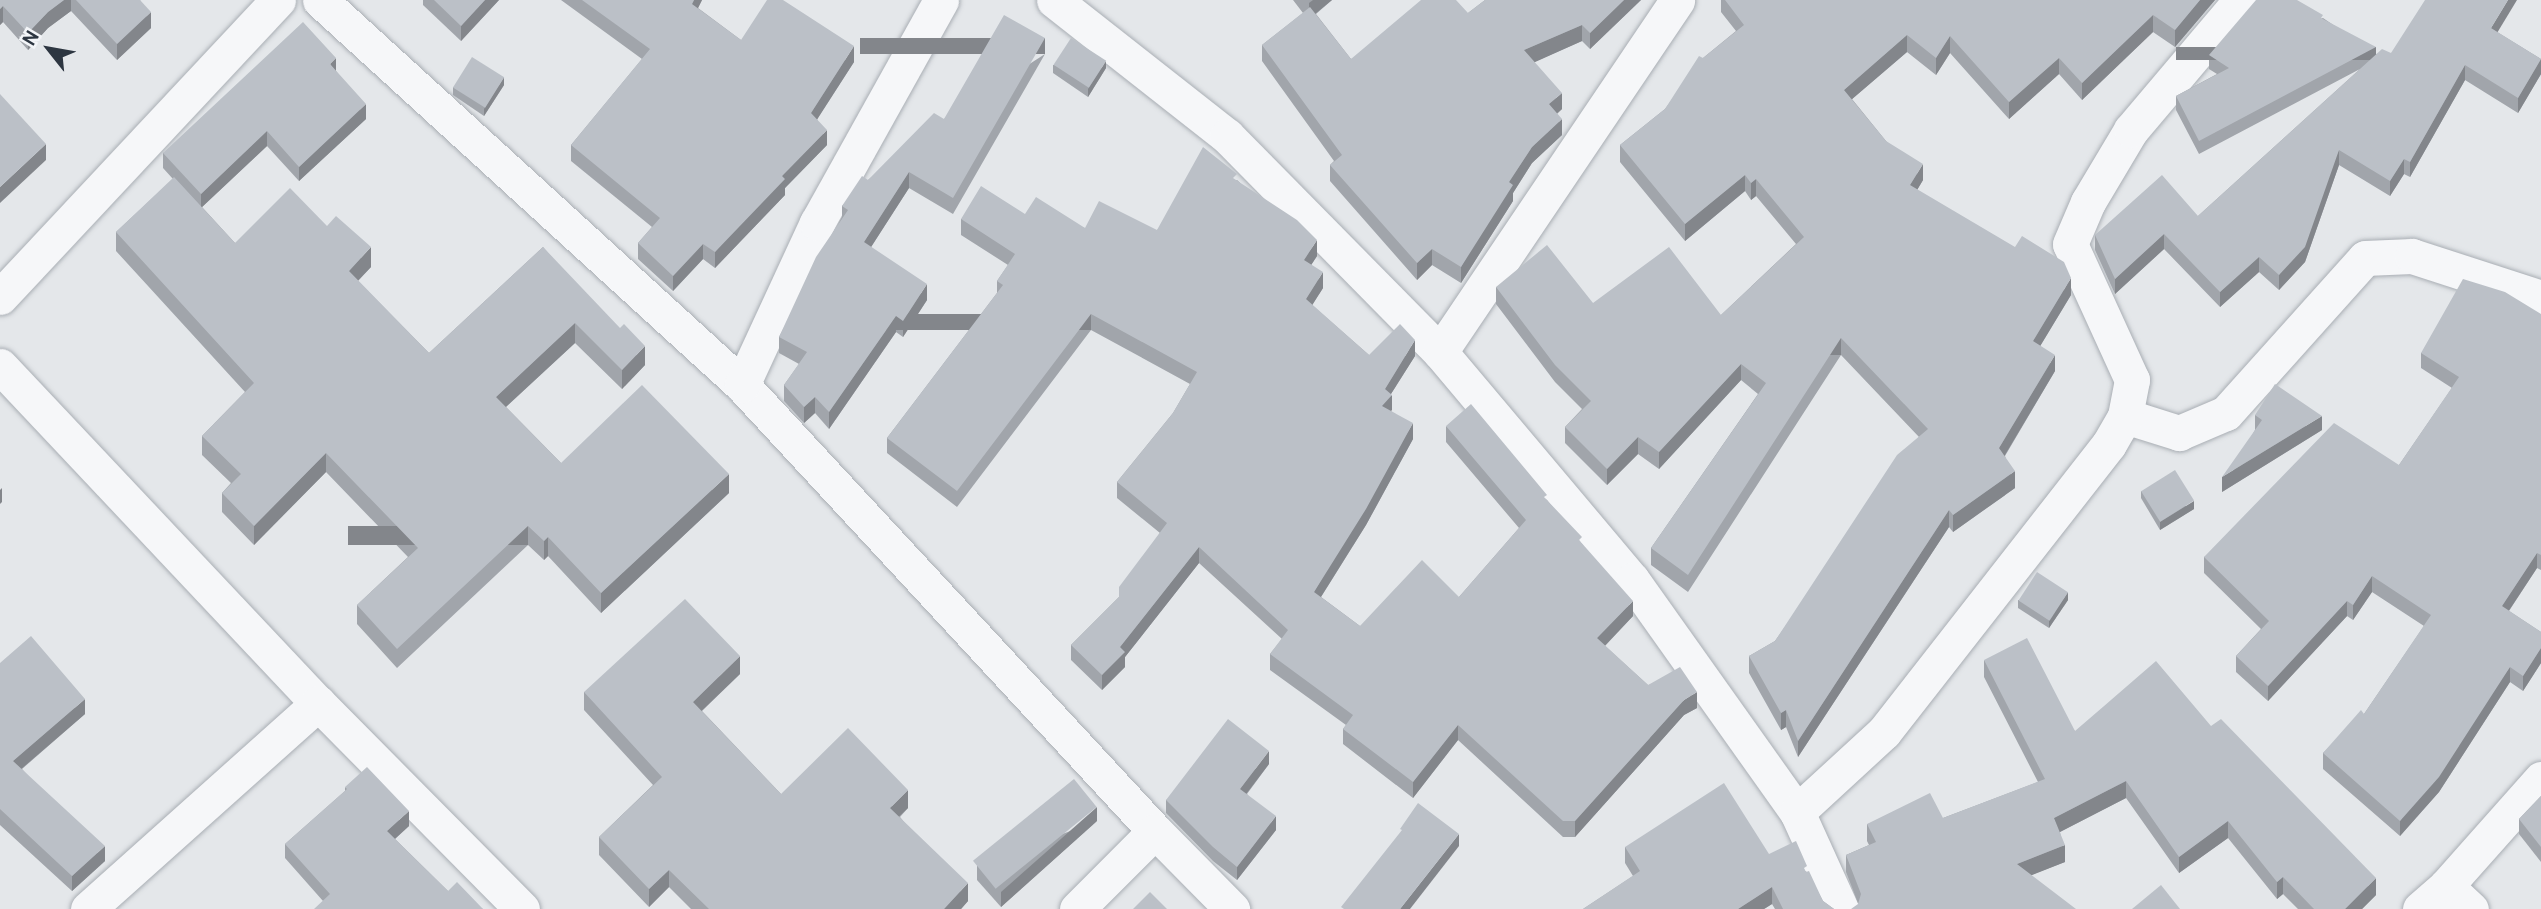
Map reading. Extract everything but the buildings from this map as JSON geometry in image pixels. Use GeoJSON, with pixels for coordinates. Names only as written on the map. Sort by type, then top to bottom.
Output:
{"type":"FeatureCollection","features":[{"type":"Feature","properties":{"kind":"street"},"geometry":{"type":"LineString","coordinates":[[0,297],[278,0]]}},
{"type":"Feature","properties":{"kind":"street"},"geometry":{"type":"LineString","coordinates":[[320,0],[742,384],[1155,831],[1232,909]]}},
{"type":"Feature","properties":{"kind":"street"},"geometry":{"type":"LineString","coordinates":[[742,384],[817,223],[942,0]]}},
{"type":"Feature","properties":{"kind":"street"},"geometry":{"type":"LineString","coordinates":[[1054,0],[1227,136],[1440,352],[1632,580],[1797,812],[1841,909]]}},
{"type":"Feature","properties":{"kind":"street"},"geometry":{"type":"LineString","coordinates":[[1440,352],[1677,0]]}},
{"type":"Feature","properties":{"kind":"street"},"geometry":{"type":"LineString","coordinates":[[1797,812],[1884,732],[2109,444],[2125,416],[2132,380],[2070,244],[2088,202],[2131,130],[2241,0]]}},
{"type":"Feature","properties":{"kind":"street"},"geometry":{"type":"LineString","coordinates":[[2125,416],[2179,433],[2226,413],[2365,258],[2412,256],[2541,298]]}},
{"type":"Feature","properties":{"kind":"street"},"geometry":{"type":"LineString","coordinates":[[0,366],[318,703],[522,909]]}},
{"type":"Feature","properties":{"kind":"street"},"geometry":{"type":"LineString","coordinates":[[88,909],[318,703]]}},
{"type":"Feature","properties":{"kind":"street"},"geometry":{"type":"LineString","coordinates":[[2420,909],[2446,886],[2541,779]]}},
{"type":"Feature","properties":{"kind":"street"},"geometry":{"type":"LineString","coordinates":[[1077,909],[1155,831]]}},
{"type":"Feature","properties":{"kind":"street"},"geometry":{"type":"LineString","coordinates":[[2446,886],[2471,909]]}}]}
